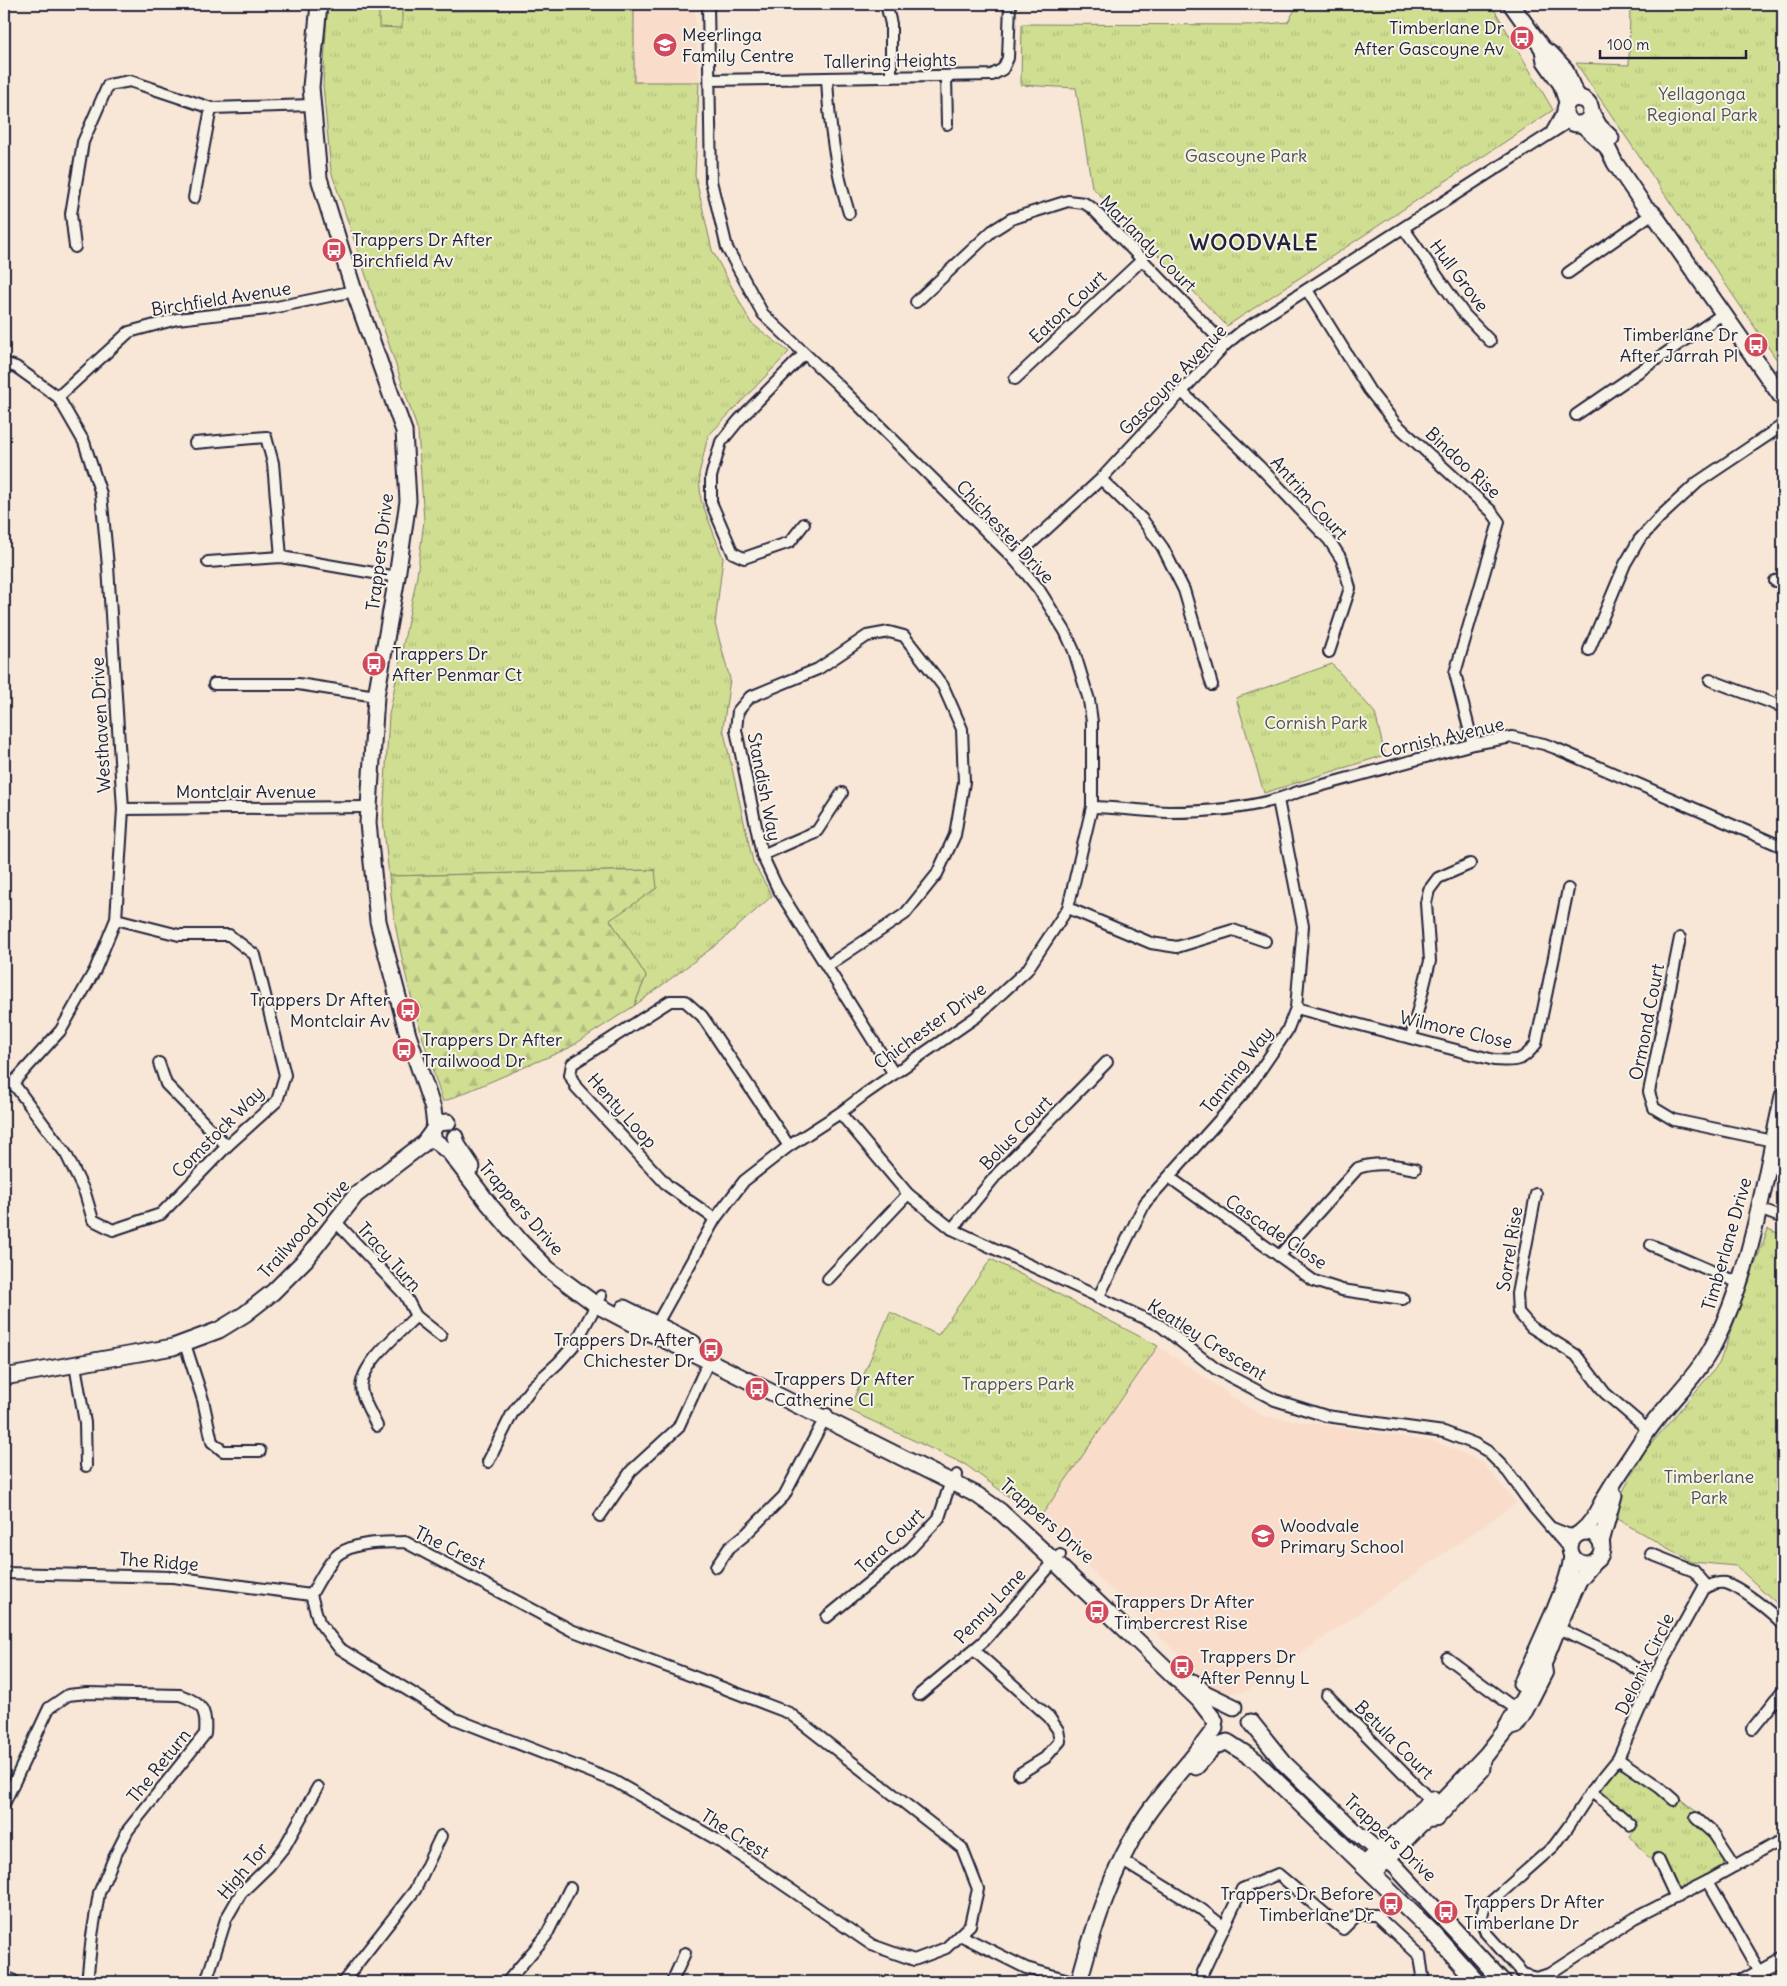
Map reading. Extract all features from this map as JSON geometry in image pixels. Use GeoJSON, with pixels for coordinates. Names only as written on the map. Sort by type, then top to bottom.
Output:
{"type":"FeatureCollection","features":[{"type":"Feature","properties":{"kind":"main road","name":"Trappers Drive"},"geometry":{"type":"LineString","coordinates":[[319,4],[310,86],[319,178],[354,291],[404,430],[408,501],[376,696],[368,823],[378,921],[408,1035],[433,1109],[439,1136],[458,1146],[491,1195],[527,1236],[552,1261],[598,1300],[955,1479],[977,1486],[1004,1504],[1199,1700],[1215,1724]]}},
{"type":"Feature","properties":{"kind":"main road"},"geometry":{"type":"LineString","coordinates":[[1511,4],[1543,49],[1552,55],[1564,69],[1574,91],[1576,111],[1599,126],[1614,142],[1622,159],[1652,202],[1653,212],[1783,399]]}},
{"type":"Feature","properties":{"kind":"main road","name":"Timberlane Drive"},"geometry":{"type":"LineString","coordinates":[[1579,1534],[1589,1526],[1607,1492],[1648,1430],[1700,1366],[1713,1346],[1739,1283],[1759,1209],[1783,1096]]}},
{"type":"Feature","properties":{"kind":"main road","name":"Trailwood Drive"},"geometry":{"type":"LineString","coordinates":[[4,1377],[185,1344],[219,1330],[245,1314],[273,1292],[306,1259],[356,1195],[439,1136]]}},
{"type":"Feature","properties":{"kind":"main road","name":"Timberlane Drive"},"geometry":{"type":"LineString","coordinates":[[1601,1542],[1611,1503],[1627,1464]]}},
{"type":"Feature","properties":{"kind":"main road"},"geometry":{"type":"LineString","coordinates":[[1368,1869],[1434,1804],[1486,1755],[1504,1732],[1514,1708],[1537,1652],[1553,1625],[1579,1580],[1602,1552],[1601,1542],[1591,1533],[1579,1534],[1571,1542],[1571,1568],[1553,1625],[1545,1660],[1514,1708],[1453,1780],[1434,1804],[1417,1829],[1382,1856]]}},
{"type":"Feature","properties":{"kind":"main road"},"geometry":{"type":"LineString","coordinates":[[1571,1553],[1583,1564],[1593,1563]]}},
{"type":"Feature","properties":{"kind":"main road","name":"Trappers Drive"},"geometry":{"type":"LineString","coordinates":[[1057,1558],[1205,1693],[1234,1707]]}},
{"type":"Feature","properties":{"kind":"main road"},"geometry":{"type":"LineString","coordinates":[[1078,1982],[1104,1899],[1124,1862],[1142,1822],[1215,1724],[1222,1710],[1234,1707],[1245,1712],[1251,1722],[1250,1733],[1246,1738],[1236,1743],[1215,1746],[1177,1788],[1124,1862],[1089,1982]]}},
{"type":"Feature","properties":{"kind":"main road","name":"Trappers Drive"},"geometry":{"type":"LineString","coordinates":[[1251,1722],[1284,1763],[1358,1834],[1395,1866],[1503,1982]]}},
{"type":"Feature","properties":{"kind":"main road"},"geometry":{"type":"LineString","coordinates":[[1215,1724],[1218,1735],[1255,1760],[1432,1932],[1477,1982]]}},
{"type":"Feature","properties":{"kind":"main road"},"geometry":{"type":"LineString","coordinates":[[1762,1978],[1783,1960]]}},
{"type":"Feature","properties":{"kind":"main road"},"geometry":{"type":"LineString","coordinates":[[1744,1982],[1783,1970]]}},
{"type":"Feature","properties":{"kind":"main road"},"geometry":{"type":"LineString","coordinates":[[4,1981],[11,1982]]}},
{"type":"Feature","properties":{"kind":"street","name":"Chichester Drive"},"geometry":{"type":"LineString","coordinates":[[654,1329],[715,1219],[744,1181],[789,1146],[840,1113],[976,1017],[1027,970],[1068,908],[1092,807],[1092,722],[1084,679],[1074,651],[1055,612],[1014,559],[763,314],[727,248],[711,181],[708,4]]}},
{"type":"Feature","properties":{"kind":"street"},"geometry":{"type":"LineString","coordinates":[[886,4],[891,24],[891,77]]}},
{"type":"Feature","properties":{"kind":"street","name":"Tallering Heights"},"geometry":{"type":"LineString","coordinates":[[710,80],[992,75],[1003,69],[1008,58],[1010,4]]}},
{"type":"Feature","properties":{"kind":"street"},"geometry":{"type":"LineString","coordinates":[[946,76],[947,124]]}},
{"type":"Feature","properties":{"kind":"street"},"geometry":{"type":"LineString","coordinates":[[827,78],[830,134],[849,213]]}},
{"type":"Feature","properties":{"kind":"street"},"geometry":{"type":"LineString","coordinates":[[75,247],[71,214],[83,142],[108,85],[130,80],[212,108],[312,105]]}},
{"type":"Feature","properties":{"kind":"street"},"geometry":{"type":"LineString","coordinates":[[194,198],[212,108]]}},
{"type":"Feature","properties":{"kind":"street","name":"Gascoyne Avenue"},"geometry":{"type":"LineString","coordinates":[[1014,559],[1101,479],[1225,345],[1265,316],[1404,229],[1551,132],[1576,111]]}},
{"type":"Feature","properties":{"kind":"street","name":"Marlandy Court"},"geometry":{"type":"LineString","coordinates":[[916,302],[1002,224],[1032,211],[1068,201],[1084,204],[1092,208],[1225,345]]}},
{"type":"Feature","properties":{"kind":"street"},"geometry":{"type":"LineString","coordinates":[[1568,273],[1653,212]]}},
{"type":"Feature","properties":{"kind":"street","name":"Hull Grove"},"geometry":{"type":"LineString","coordinates":[[1404,229],[1464,314],[1490,341]]}},
{"type":"Feature","properties":{"kind":"street","name":"Eaton Court"},"geometry":{"type":"LineString","coordinates":[[1015,379],[1143,259]]}},
{"type":"Feature","properties":{"kind":"street","name":"Bindoo Rise"},"geometry":{"type":"LineString","coordinates":[[1307,290],[1369,390],[1391,417],[1491,511],[1499,522],[1455,673],[1473,744]]}},
{"type":"Feature","properties":{"kind":"street","name":"Birchfield Avenue"},"geometry":{"type":"LineString","coordinates":[[58,397],[128,332],[177,319],[267,309],[354,291]]}},
{"type":"Feature","properties":{"kind":"street"},"geometry":{"type":"LineString","coordinates":[[1576,415],[1724,313]]}},
{"type":"Feature","properties":{"kind":"street"},"geometry":{"type":"LineString","coordinates":[[804,354],[739,420],[721,442],[711,476],[711,502],[733,553],[744,558],[790,542],[804,524]]}},
{"type":"Feature","properties":{"kind":"street","name":"Westhaven Drive"},"geometry":{"type":"LineString","coordinates":[[4,363],[16,367],[58,397],[84,442],[101,494],[108,566],[123,809],[116,919],[96,970],[61,1030],[8,1086]]}},
{"type":"Feature","properties":{"kind":"street","name":"Antrim Court"},"geometry":{"type":"LineString","coordinates":[[1182,392],[1259,466],[1329,540],[1342,560],[1350,588],[1329,652]]}},
{"type":"Feature","properties":{"kind":"street"},"geometry":{"type":"LineString","coordinates":[[1589,650],[1625,564],[1639,540],[1660,517],[1698,482],[1783,425]]}},
{"type":"Feature","properties":{"kind":"street"},"geometry":{"type":"LineString","coordinates":[[195,444],[266,438],[273,464],[281,556]]}},
{"type":"Feature","properties":{"kind":"street"},"geometry":{"type":"LineString","coordinates":[[1101,479],[1142,519],[1163,548],[1184,590],[1212,685]]}},
{"type":"Feature","properties":{"kind":"street"},"geometry":{"type":"LineString","coordinates":[[208,562],[281,556],[397,576]]}},
{"type":"Feature","properties":{"kind":"street","name":"Standish Way"},"geometry":{"type":"LineString","coordinates":[[827,966],[905,914],[937,874],[954,835],[964,782],[962,729],[943,686],[904,636],[890,632],[867,636],[818,669],[750,697],[738,711],[736,730],[762,855],[777,887],[894,1074]]}},
{"type":"Feature","properties":{"kind":"street"},"geometry":{"type":"LineString","coordinates":[[1710,680],[1783,707]]}},
{"type":"Feature","properties":{"kind":"street"},"geometry":{"type":"LineString","coordinates":[[214,684],[298,684],[376,696]]}},
{"type":"Feature","properties":{"kind":"street","name":"Cornish Avenue"},"geometry":{"type":"LineString","coordinates":[[1092,807],[1168,812],[1228,809],[1278,800],[1298,792],[1473,744],[1512,737],[1544,744],[1783,847]]}},
{"type":"Feature","properties":{"kind":"street"},"geometry":{"type":"LineString","coordinates":[[762,855],[817,831],[842,793]]}},
{"type":"Feature","properties":{"kind":"street","name":"Tanning Way"},"geometry":{"type":"LineString","coordinates":[[1098,1298],[1145,1204],[1248,1088],[1287,1032],[1296,1008],[1303,926],[1278,800]]}},
{"type":"Feature","properties":{"kind":"street","name":"Montclair Avenue"},"geometry":{"type":"LineString","coordinates":[[123,809],[369,808]]}},
{"type":"Feature","properties":{"kind":"street"},"geometry":{"type":"LineString","coordinates":[[1411,1038],[1430,961],[1426,903],[1429,890],[1438,878],[1470,864]]}},
{"type":"Feature","properties":{"kind":"street","name":"Wilmore Close"},"geometry":{"type":"LineString","coordinates":[[1296,1008],[1494,1060],[1519,1061],[1527,1056],[1536,1044],[1568,889]]}},
{"type":"Feature","properties":{"kind":"street"},"geometry":{"type":"LineString","coordinates":[[1068,908],[1151,943],[1177,947],[1233,930],[1265,941]]}},
{"type":"Feature","properties":{"kind":"street","name":"Comstock Way"},"geometry":{"type":"LineString","coordinates":[[8,1086],[66,1154],[85,1193],[93,1220],[113,1230],[161,1214],[227,1146],[277,1101],[285,1075],[255,955],[229,935],[180,935],[116,919]]}},
{"type":"Feature","properties":{"kind":"street","name":"Ormond Court"},"geometry":{"type":"LineString","coordinates":[[1680,938],[1649,1092],[1654,1108],[1674,1120],[1773,1141]]}},
{"type":"Feature","properties":{"kind":"street","name":"Henty Loop"},"geometry":{"type":"LineString","coordinates":[[715,1219],[668,1186],[576,1087],[570,1075],[572,1064],[670,1001],[685,1001],[702,1016],[789,1146]]}},
{"type":"Feature","properties":{"kind":"street","name":"Bolus Court"},"geometry":{"type":"LineString","coordinates":[[952,1230],[998,1173],[1107,1062]]}},
{"type":"Feature","properties":{"kind":"street"},"geometry":{"type":"LineString","coordinates":[[159,1063],[166,1084],[227,1146]]}},
{"type":"Feature","properties":{"kind":"street","name":"Keatley Crescent"},"geometry":{"type":"LineString","coordinates":[[840,1113],[908,1194],[952,1230],[1160,1326],[1216,1368],[1275,1400],[1326,1416],[1444,1432],[1475,1444],[1497,1459],[1571,1553]]}},
{"type":"Feature","properties":{"kind":"street"},"geometry":{"type":"LineString","coordinates":[[1279,1256],[1358,1168],[1371,1163],[1389,1163],[1415,1169]]}},
{"type":"Feature","properties":{"kind":"street","name":"Cascade Close"},"geometry":{"type":"LineString","coordinates":[[1169,1176],[1314,1280],[1342,1290],[1403,1299]]}},
{"type":"Feature","properties":{"kind":"street"},"geometry":{"type":"LineString","coordinates":[[828,1279],[908,1194]]}},
{"type":"Feature","properties":{"kind":"street","name":"Sorrel Rise"},"geometry":{"type":"LineString","coordinates":[[1536,1194],[1517,1294],[1518,1312],[1531,1327],[1576,1356],[1604,1393],[1648,1430]]}},
{"type":"Feature","properties":{"kind":"street"},"geometry":{"type":"LineString","coordinates":[[1759,1209],[1783,1218]]}},
{"type":"Feature","properties":{"kind":"street","name":"Tracy Turn"},"geometry":{"type":"LineString","coordinates":[[335,1221],[405,1295],[416,1316],[441,1336]]}},
{"type":"Feature","properties":{"kind":"street"},"geometry":{"type":"LineString","coordinates":[[1651,1245],[1739,1283]]}},
{"type":"Feature","properties":{"kind":"street"},"geometry":{"type":"LineString","coordinates":[[488,1462],[512,1414],[532,1387],[575,1344],[598,1300]]}},
{"type":"Feature","properties":{"kind":"street","name":"Tracy Turn"},"geometry":{"type":"LineString","coordinates":[[377,1426],[362,1393],[362,1382],[369,1364],[416,1316]]}},
{"type":"Feature","properties":{"kind":"street"},"geometry":{"type":"LineString","coordinates":[[185,1344],[203,1400],[212,1442],[223,1451],[260,1451]]}},
{"type":"Feature","properties":{"kind":"street"},"geometry":{"type":"LineString","coordinates":[[600,1516],[632,1471],[678,1428],[711,1357]]}},
{"type":"Feature","properties":{"kind":"street"},"geometry":{"type":"LineString","coordinates":[[76,1365],[85,1423],[86,1466]]}},
{"type":"Feature","properties":{"kind":"street"},"geometry":{"type":"LineString","coordinates":[[716,1567],[729,1548],[745,1535],[784,1496],[827,1416]]}},
{"type":"Feature","properties":{"kind":"street","name":"Tara Court"},"geometry":{"type":"LineString","coordinates":[[827,1617],[911,1548],[939,1518],[955,1479]]}},
{"type":"Feature","properties":{"kind":"street"},"geometry":{"type":"LineString","coordinates":[[1551,1528],[1567,1534],[1579,1534]]}},
{"type":"Feature","properties":{"kind":"street","name":"The Crest"},"geometry":{"type":"LineString","coordinates":[[405,1542],[571,1630],[789,1712],[962,1848],[978,1889],[970,1925],[946,1948],[914,1960],[872,1945],[721,1842],[614,1781],[453,1718],[339,1648],[319,1622],[310,1595],[325,1571],[339,1554],[363,1544],[405,1542]]}},
{"type":"Feature","properties":{"kind":"street"},"geometry":{"type":"LineString","coordinates":[[1651,1554],[1694,1571],[1707,1586],[1718,1583],[1730,1585],[1770,1612],[1783,1624]]}},
{"type":"Feature","properties":{"kind":"street","name":"Penny Lane"},"geometry":{"type":"LineString","coordinates":[[919,1695],[984,1641],[1057,1558]]}},
{"type":"Feature","properties":{"kind":"street","name":"The Ridge"},"geometry":{"type":"LineString","coordinates":[[4,1573],[173,1577],[310,1595]]}},
{"type":"Feature","properties":{"kind":"street","name":"Delonix Circle"},"geometry":{"type":"LineString","coordinates":[[1707,1586],[1696,1598],[1653,1679],[1618,1759],[1591,1792],[1554,1846],[1484,1908],[1481,1920],[1486,1933],[1523,1974],[1537,1978],[1549,1974],[1635,1918],[1708,1881],[1783,1839]]}},
{"type":"Feature","properties":{"kind":"street"},"geometry":{"type":"LineString","coordinates":[[1553,1625],[1612,1654],[1653,1679]]}},
{"type":"Feature","properties":{"kind":"street"},"geometry":{"type":"LineString","coordinates":[[974,1650],[1050,1717],[1058,1730],[1060,1742],[1045,1758],[1019,1774]]}},
{"type":"Feature","properties":{"kind":"street"},"geometry":{"type":"LineString","coordinates":[[1447,1658],[1514,1708]]}},
{"type":"Feature","properties":{"kind":"street"},"geometry":{"type":"LineString","coordinates":[[1504,1732],[1517,1728],[1525,1716],[1547,1673],[1545,1660]]}},
{"type":"Feature","properties":{"kind":"street"},"geometry":{"type":"LineString","coordinates":[[1752,1728],[1783,1690]]}},
{"type":"Feature","properties":{"kind":"street","name":"The Return"},"geometry":{"type":"LineString","coordinates":[[4,1804],[49,1708],[68,1695],[87,1693],[180,1695],[195,1700],[206,1717],[205,1734],[128,1830],[114,1858],[99,1893],[87,1982]]}},
{"type":"Feature","properties":{"kind":"street","name":"Betula Court"},"geometry":{"type":"LineString","coordinates":[[1327,1695],[1434,1804]]}},
{"type":"Feature","properties":{"kind":"street"},"geometry":{"type":"LineString","coordinates":[[1417,1829],[1425,1824],[1437,1821],[1455,1803],[1484,1771],[1486,1755]]}},
{"type":"Feature","properties":{"kind":"street"},"geometry":{"type":"LineString","coordinates":[[1618,1759],[1674,1800]]}},
{"type":"Feature","properties":{"kind":"street","name":"High Tor"},"geometry":{"type":"LineString","coordinates":[[206,1982],[226,1919],[241,1893],[269,1866],[285,1846],[318,1787]]}},
{"type":"Feature","properties":{"kind":"street"},"geometry":{"type":"LineString","coordinates":[[1591,1792],[1631,1825]]}},
{"type":"Feature","properties":{"kind":"street"},"geometry":{"type":"LineString","coordinates":[[1696,1818],[1714,1834],[1735,1866]]}},
{"type":"Feature","properties":{"kind":"street"},"geometry":{"type":"LineString","coordinates":[[342,1982],[415,1890],[441,1836]]}},
{"type":"Feature","properties":{"kind":"street"},"geometry":{"type":"LineString","coordinates":[[1658,1859],[1676,1898]]}},
{"type":"Feature","properties":{"kind":"street"},"geometry":{"type":"LineString","coordinates":[[1124,1862],[1201,1909],[1224,1927]]}},
{"type":"Feature","properties":{"kind":"street"},"geometry":{"type":"LineString","coordinates":[[1200,1982],[1242,1889],[1278,1874],[1343,1929],[1357,1915],[1376,1915],[1420,1956],[1423,1976],[1418,1982]]}},
{"type":"Feature","properties":{"kind":"street"},"geometry":{"type":"LineString","coordinates":[[1708,1881],[1762,1978]]}},
{"type":"Feature","properties":{"kind":"street"},"geometry":{"type":"LineString","coordinates":[[507,1982],[546,1936],[570,1888]]}},
{"type":"Feature","properties":{"kind":"street"},"geometry":{"type":"LineString","coordinates":[[960,1935],[1026,1968],[1078,1982]]}},
{"type":"Feature","properties":{"kind":"street"},"geometry":{"type":"LineString","coordinates":[[672,1982],[685,1953]]}},
{"type":"Feature","properties":{"kind":"shaded area","name":"Meerlinga Family Centre"},"geometry":{"type":"Polygon","coordinates":[[[448,4],[694,4],[699,82],[634,82],[634,9],[448,11],[448,4]]]}},
{"type":"Feature","properties":{"kind":"shaded area","name":"Woodvale Primary School"},"geometry":{"type":"Polygon","coordinates":[[[1158,1346],[1261,1416],[1436,1442],[1482,1462],[1516,1503],[1247,1691],[1219,1694],[1039,1519],[1158,1346]]]}},
{"type":"Feature","properties":{"kind":"green space"},"geometry":{"type":"Polygon","coordinates":[[[330,4],[448,4],[449,11],[634,9],[634,82],[699,82],[695,175],[712,250],[751,323],[789,352],[708,436],[699,474],[701,500],[723,558],[715,624],[730,679],[723,728],[753,862],[772,896],[720,942],[634,1006],[646,976],[610,920],[655,870],[389,876],[383,819],[389,715],[417,576],[424,521],[418,431],[331,171],[323,85],[327,11],[330,4]]]}},
{"type":"Feature","properties":{"kind":"green space"},"geometry":{"type":"Polygon","coordinates":[[[379,4],[402,4],[402,28],[379,27],[379,4]]]}},
{"type":"Feature","properties":{"kind":"green space","name":"Gascoyne Park"},"geometry":{"type":"Polygon","coordinates":[[[1298,4],[1491,4],[1553,110],[1227,326],[1092,187],[1076,88],[1021,85],[1022,24],[1257,25],[1288,22],[1298,4]]]}},
{"type":"Feature","properties":{"kind":"green space","name":"Yellagonga Regional Park"},"geometry":{"type":"Polygon","coordinates":[[[1630,4],[1783,4],[1783,369],[1576,63],[1629,65],[1630,4]]]}},
{"type":"Feature","properties":{"kind":"green space","name":"Cornish Park"},"geometry":{"type":"Polygon","coordinates":[[[1332,664],[1375,713],[1385,755],[1264,793],[1236,698],[1332,664]]]}},
{"type":"Feature","properties":{"kind":"green space"},"geometry":{"type":"Polygon","coordinates":[[[655,870],[657,888],[610,920],[646,976],[634,1006],[569,1048],[443,1102],[417,1019],[403,962],[392,905],[389,876],[655,870]]]}},
{"type":"Feature","properties":{"kind":"green space","name":"Timberlane Park"},"geometry":{"type":"Polygon","coordinates":[[[1768,1229],[1783,1235],[1783,1609],[1736,1566],[1692,1562],[1610,1515],[1645,1451],[1719,1364],[1768,1229]]]}},
{"type":"Feature","properties":{"kind":"green space","name":"Trappers Park"},"geometry":{"type":"Polygon","coordinates":[[[991,1259],[1158,1346],[1039,1519],[966,1465],[849,1410],[890,1312],[938,1335],[991,1259]]]}},
{"type":"Feature","properties":{"kind":"green space"},"geometry":{"type":"Polygon","coordinates":[[[1617,1769],[1621,1769],[1650,1785],[1674,1805],[1680,1799],[1698,1813],[1693,1819],[1721,1854],[1724,1859],[1723,1866],[1685,1888],[1677,1887],[1660,1856],[1651,1860],[1630,1836],[1639,1825],[1599,1792],[1599,1789],[1617,1769]]]}},
{"type":"Feature","properties":{"kind":"place","name":"Timberlane Dr After Gascoyne Av"},"geometry":{"type":"Point","coordinates":[1522,38]}},
{"type":"Feature","properties":{"kind":"place","name":"Meerlinga Family Centre"},"geometry":{"type":"Point","coordinates":[665,45]}},
{"type":"Feature","properties":{"kind":"place","name":"Trappers Dr After Birchfield Av"},"geometry":{"type":"Point","coordinates":[334,250]}},
{"type":"Feature","properties":{"kind":"place","name":"Timberlane Dr After Jarrah Pl"},"geometry":{"type":"Point","coordinates":[1756,345]}},
{"type":"Feature","properties":{"kind":"place","name":"Trappers Dr After Penmar Ct"},"geometry":{"type":"Point","coordinates":[374,664]}},
{"type":"Feature","properties":{"kind":"place","name":"Trappers Dr After Montclair Av"},"geometry":{"type":"Point","coordinates":[408,1010]}},
{"type":"Feature","properties":{"kind":"place","name":"Trappers Dr After Trailwood Dr"},"geometry":{"type":"Point","coordinates":[404,1050]}},
{"type":"Feature","properties":{"kind":"place","name":"Trappers Dr After Chichester Dr"},"geometry":{"type":"Point","coordinates":[711,1350]}},
{"type":"Feature","properties":{"kind":"place","name":"Trappers Dr After Catherine Cl"},"geometry":{"type":"Point","coordinates":[757,1389]}},
{"type":"Feature","properties":{"kind":"place","name":"Woodvale Primary School"},"geometry":{"type":"Point","coordinates":[1263,1536]}},
{"type":"Feature","properties":{"kind":"place","name":"Trappers Dr After Timbercrest Rise"},"geometry":{"type":"Point","coordinates":[1097,1612]}},
{"type":"Feature","properties":{"kind":"place","name":"Trappers Dr After Penny L"},"geometry":{"type":"Point","coordinates":[1182,1667]}},
{"type":"Feature","properties":{"kind":"place","name":"Trappers Dr Before Timberlane Dr"},"geometry":{"type":"Point","coordinates":[1391,1904]}},
{"type":"Feature","properties":{"kind":"place","name":"Trappers Dr After Timberlane Dr"},"geometry":{"type":"Point","coordinates":[1446,1912]}},
{"type":"Feature","properties":{"kind":"district","name":"WOODVALE"},"geometry":{"type":"Point","coordinates":[1254,242]}}]}
